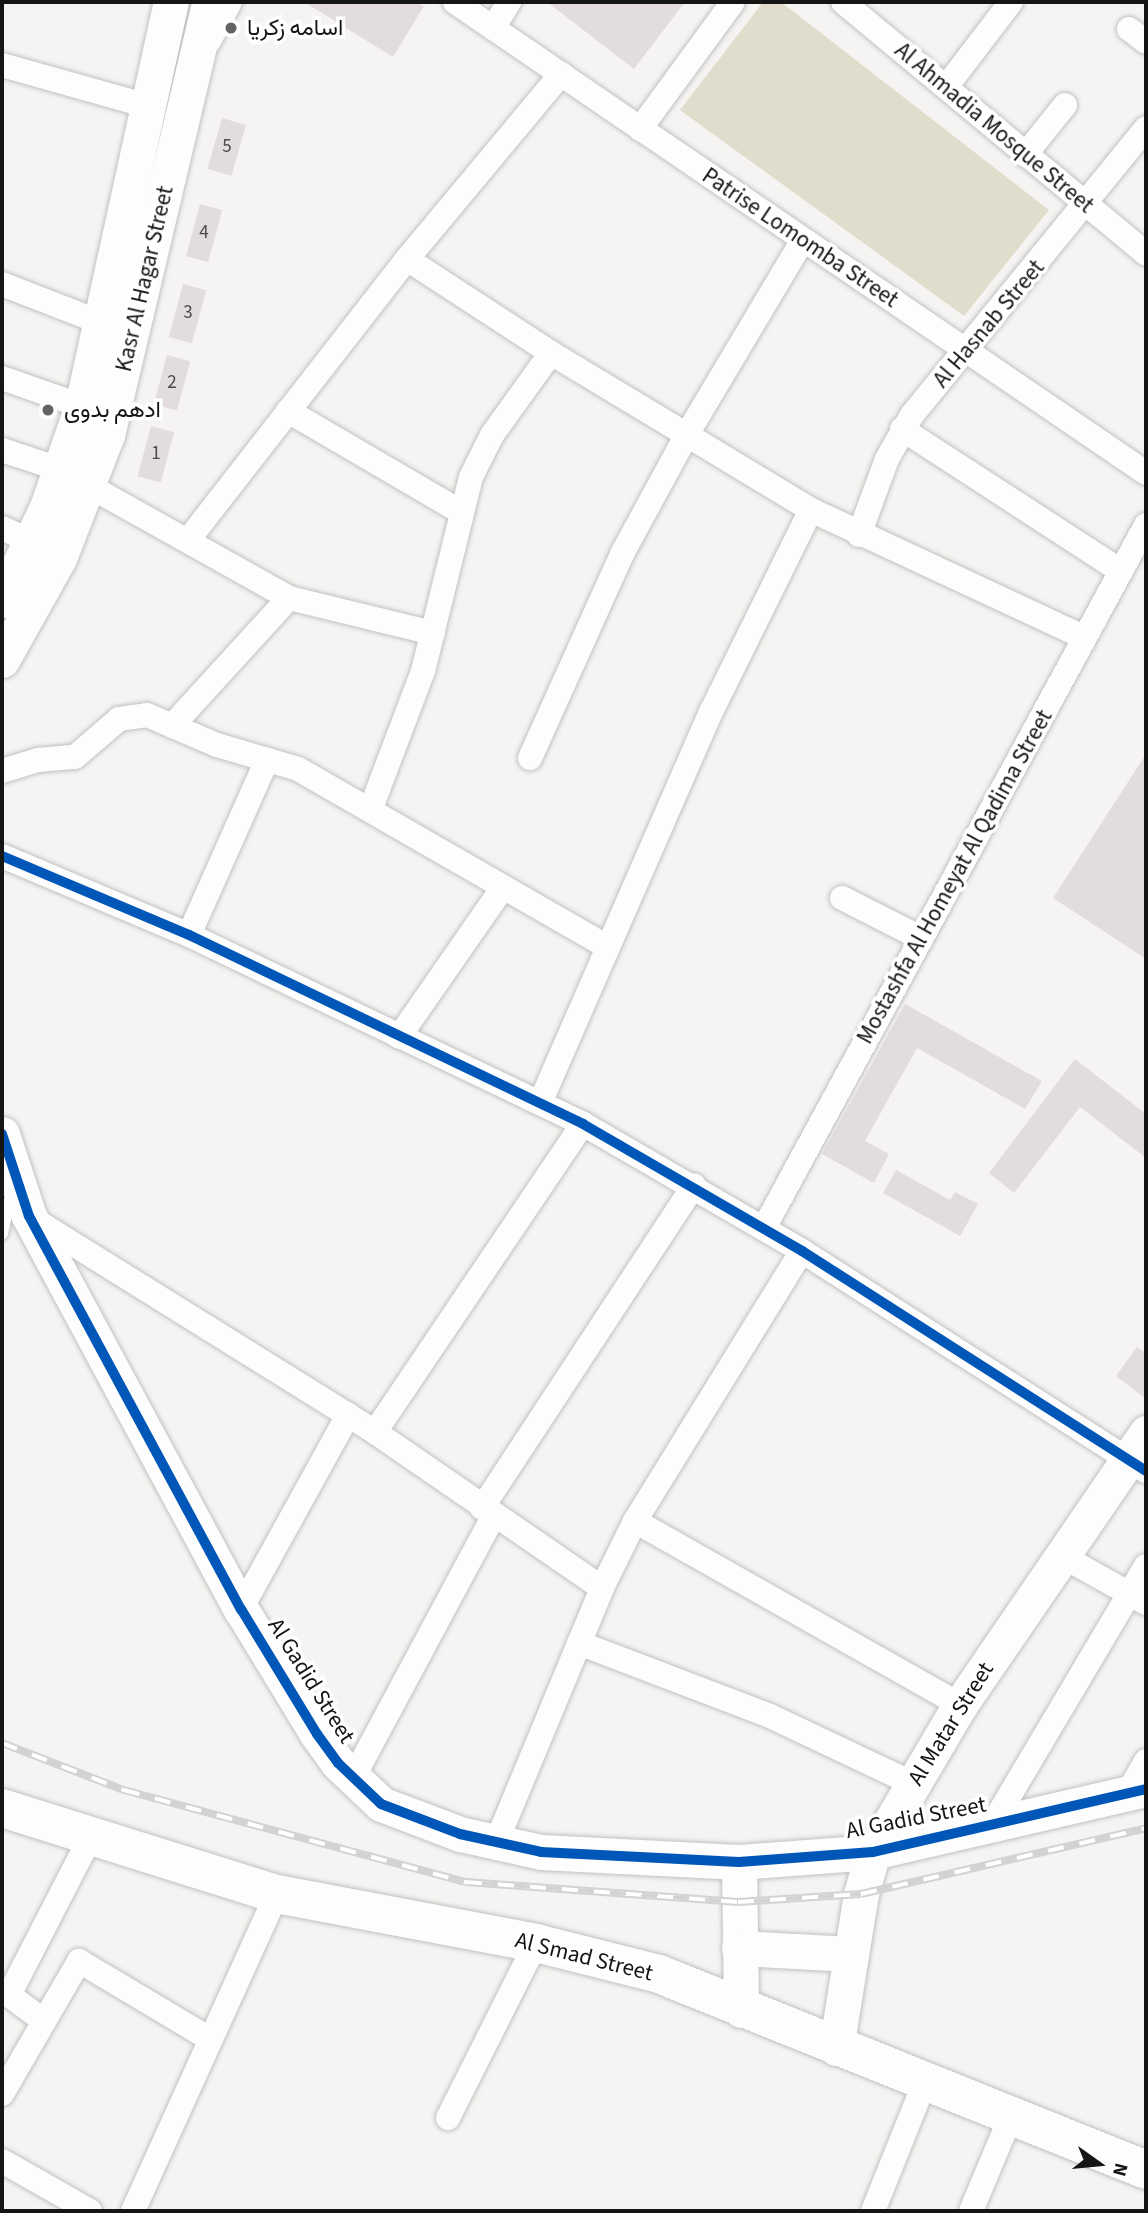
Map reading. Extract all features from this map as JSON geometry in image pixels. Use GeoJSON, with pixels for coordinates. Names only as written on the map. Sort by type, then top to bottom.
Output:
{"type":"FeatureCollection","features":[{"type":"Feature","properties":{"kind":"highway","name":"Al Smad Street"},"geometry":{"type":"LineString","coordinates":[[2,1808],[90,1838],[277,1894],[536,1944],[659,1974],[741,2010],[1146,2171]]}},
{"type":"Feature","properties":{"kind":"street","name":"Kasr Al Hagar Street"},"geometry":{"type":"LineString","coordinates":[[2,660],[59,558],[76,478],[82,406],[170,2]]}},
{"type":"Feature","properties":{"kind":"street","name":"Kasr Al Hagar Street"},"geometry":{"type":"LineString","coordinates":[[2,600],[17,535],[76,478],[122,382],[209,2]]}},
{"type":"Feature","properties":{"kind":"street"},"geometry":{"type":"LineString","coordinates":[[193,69],[230,2]]}},
{"type":"Feature","properties":{"kind":"street","name":"Patrise Lomomba Street"},"geometry":{"type":"LineString","coordinates":[[455,2],[1146,473]]}},
{"type":"Feature","properties":{"kind":"street"},"geometry":{"type":"LineString","coordinates":[[493,28],[509,2]]}},
{"type":"Feature","properties":{"kind":"street"},"geometry":{"type":"LineString","coordinates":[[640,128],[733,2]]}},
{"type":"Feature","properties":{"kind":"street","name":"Al Ahmadia Mosque Street"},"geometry":{"type":"LineString","coordinates":[[843,2],[1146,254]]}},
{"type":"Feature","properties":{"kind":"street"},"geometry":{"type":"LineString","coordinates":[[946,88],[1011,2]]}},
{"type":"Feature","properties":{"kind":"street"},"geometry":{"type":"LineString","coordinates":[[2,65],[148,106]]}},
{"type":"Feature","properties":{"kind":"street"},"geometry":{"type":"LineString","coordinates":[[189,539],[407,260],[561,74]]}},
{"type":"Feature","properties":{"kind":"street"},"geometry":{"type":"LineString","coordinates":[[1025,155],[1065,105]]}},
{"type":"Feature","properties":{"kind":"street","name":"Al Hasnab Street"},"geometry":{"type":"LineString","coordinates":[[859,535],[902,429],[968,352],[1086,205],[1138,157],[1146,128]]}},
{"type":"Feature","properties":{"kind":"street"},"geometry":{"type":"LineString","coordinates":[[530,758],[622,554],[686,436],[803,240]]}},
{"type":"Feature","properties":{"kind":"street"},"geometry":{"type":"LineString","coordinates":[[407,260],[551,353],[811,510],[859,535],[1085,638]]}},
{"type":"Feature","properties":{"kind":"street"},"geometry":{"type":"LineString","coordinates":[[2,284],[102,323]]}},
{"type":"Feature","properties":{"kind":"street"},"geometry":{"type":"LineString","coordinates":[[371,808],[423,671],[461,512],[492,435],[551,353]]}},
{"type":"Feature","properties":{"kind":"street"},"geometry":{"type":"LineString","coordinates":[[2,378],[82,406]]}},
{"type":"Feature","properties":{"kind":"street"},"geometry":{"type":"LineString","coordinates":[[288,411],[461,512]]}},
{"type":"Feature","properties":{"kind":"street"},"geometry":{"type":"LineString","coordinates":[[902,429],[1121,571]]}},
{"type":"Feature","properties":{"kind":"street"},"geometry":{"type":"LineString","coordinates":[[2,450],[76,478],[189,539],[289,598],[433,633]]}},
{"type":"Feature","properties":{"kind":"street"},"geometry":{"type":"LineString","coordinates":[[540,1103],[711,712],[811,510]]}},
{"type":"Feature","properties":{"kind":"street","name":"Mostashfa Al Homeyat Al Qadima Street"},"geometry":{"type":"LineString","coordinates":[[764,1228],[1146,525]]}},
{"type":"Feature","properties":{"kind":"street"},"geometry":{"type":"LineString","coordinates":[[172,726],[289,598]]}},
{"type":"Feature","properties":{"kind":"street"},"geometry":{"type":"LineString","coordinates":[[2,771],[38,760],[75,757],[119,719],[133,714],[298,769],[371,808],[502,889],[608,947]]}},
{"type":"Feature","properties":{"kind":"street"},"geometry":{"type":"LineString","coordinates":[[189,935],[267,760]]}},
{"type":"Feature","properties":{"kind":"street"},"geometry":{"type":"LineString","coordinates":[[2,856],[189,935],[583,1124],[694,1185],[1140,1454]]}},
{"type":"Feature","properties":{"kind":"street"},"geometry":{"type":"LineString","coordinates":[[400,1037],[502,889]]}},
{"type":"Feature","properties":{"kind":"street"},"geometry":{"type":"LineString","coordinates":[[842,898],[921,938]]}},
{"type":"Feature","properties":{"kind":"street"},"geometry":{"type":"LineString","coordinates":[[374,1432],[583,1124]]}},
{"type":"Feature","properties":{"kind":"street","name":"Al Gadid Street"},"geometry":{"type":"LineString","coordinates":[[2,1134],[11,1218],[317,1734],[353,1778],[382,1804],[426,1824],[496,1843],[587,1856],[739,1862],[873,1852],[1137,1792]]}},
{"type":"Feature","properties":{"kind":"street"},"geometry":{"type":"LineString","coordinates":[[353,1778],[488,1512],[694,1185]]}},
{"type":"Feature","properties":{"kind":"street"},"geometry":{"type":"LineString","coordinates":[[11,1218],[348,1415],[602,1588]]}},
{"type":"Feature","properties":{"kind":"street"},"geometry":{"type":"LineString","coordinates":[[496,1843],[602,1588],[635,1521],[802,1251]]}},
{"type":"Feature","properties":{"kind":"street"},"geometry":{"type":"LineString","coordinates":[[242,1609],[348,1415]]}},
{"type":"Feature","properties":{"kind":"street","name":"Al Matar Street"},"geometry":{"type":"LineString","coordinates":[[836,2048],[850,1954],[873,1852],[960,1705],[1062,1556],[1140,1454]]}},
{"type":"Feature","properties":{"kind":"street"},"geometry":{"type":"LineString","coordinates":[[635,1521],[960,1705]]}},
{"type":"Feature","properties":{"kind":"street"},"geometry":{"type":"LineString","coordinates":[[1062,1556],[1138,1598]]}},
{"type":"Feature","properties":{"kind":"street"},"geometry":{"type":"LineString","coordinates":[[992,1825],[1138,1598],[1146,1566]]}},
{"type":"Feature","properties":{"kind":"street"},"geometry":{"type":"LineString","coordinates":[[579,1643],[770,1716],[914,1784]]}},
{"type":"Feature","properties":{"kind":"street"},"geometry":{"type":"LineString","coordinates":[[1137,1792],[1146,1761]]}},
{"type":"Feature","properties":{"kind":"street"},"geometry":{"type":"LineString","coordinates":[[44,2021],[5,1993],[90,1838]]}},
{"type":"Feature","properties":{"kind":"street"},"geometry":{"type":"LineString","coordinates":[[739,1862],[741,2010]]}},
{"type":"Feature","properties":{"kind":"street"},"geometry":{"type":"LineString","coordinates":[[133,2211],[208,2038],[277,1894]]}},
{"type":"Feature","properties":{"kind":"street"},"geometry":{"type":"LineString","coordinates":[[448,2118],[536,1944]]}},
{"type":"Feature","properties":{"kind":"street"},"geometry":{"type":"LineString","coordinates":[[739,1948],[850,1954]]}},
{"type":"Feature","properties":{"kind":"street"},"geometry":{"type":"LineString","coordinates":[[2,2094],[79,1961],[208,2038]]}},
{"type":"Feature","properties":{"kind":"street"},"geometry":{"type":"LineString","coordinates":[[873,2211],[924,2084]]}},
{"type":"Feature","properties":{"kind":"street"},"geometry":{"type":"LineString","coordinates":[[971,2211],[1010,2118]]}},
{"type":"Feature","properties":{"kind":"street"},"geometry":{"type":"LineString","coordinates":[[2,2161],[90,2211]]}},
{"type":"Feature","properties":{"kind":"shaded area"},"geometry":{"type":"Polygon","coordinates":[[[763,2],[781,2],[1049,210],[964,316],[680,110],[763,2]]]}},
{"type":"Feature","properties":{"kind":"building"},"geometry":{"type":"Polygon","coordinates":[[[304,2],[416,2],[424,6],[393,57],[304,2]]]}},
{"type":"Feature","properties":{"kind":"building"},"geometry":{"type":"Polygon","coordinates":[[[547,2],[685,2],[634,69],[547,2]]]}},
{"type":"Feature","properties":{"kind":"building"},"geometry":{"type":"Polygon","coordinates":[[[222,118],[246,125],[231,176],[207,169],[222,118]]]}},
{"type":"Feature","properties":{"kind":"building"},"geometry":{"type":"Polygon","coordinates":[[[200,204],[222,210],[208,262],[186,256],[200,204]]]}},
{"type":"Feature","properties":{"kind":"building"},"geometry":{"type":"Polygon","coordinates":[[[183,284],[206,290],[192,343],[169,337],[183,284]]]}},
{"type":"Feature","properties":{"kind":"building"},"geometry":{"type":"Polygon","coordinates":[[[167,355],[190,361],[177,410],[154,404],[167,355]]]}},
{"type":"Feature","properties":{"kind":"building"},"geometry":{"type":"Polygon","coordinates":[[[151,426],[174,432],[161,482],[138,476],[151,426]]]}},
{"type":"Feature","properties":{"kind":"building"},"geometry":{"type":"Polygon","coordinates":[[[1146,754],[1146,959],[1053,898],[1146,754]]]}},
{"type":"Feature","properties":{"kind":"building"},"geometry":{"type":"Polygon","coordinates":[[[905,1004],[1042,1081],[1025,1109],[917,1048],[865,1141],[889,1154],[874,1183],[822,1154],[905,1004]]]}},
{"type":"Feature","properties":{"kind":"building"},"geometry":{"type":"Polygon","coordinates":[[[1075,1059],[1146,1114],[1146,1158],[1080,1107],[1014,1193],[989,1173],[1075,1059]]]}},
{"type":"Feature","properties":{"kind":"building"},"geometry":{"type":"Polygon","coordinates":[[[896,1170],[950,1200],[955,1192],[978,1204],[960,1236],[883,1193],[896,1170]]]}},
{"type":"Feature","properties":{"kind":"building"},"geometry":{"type":"Polygon","coordinates":[[[1137,1347],[1146,1353],[1146,1399],[1116,1376],[1137,1347]]]}},
{"type":"Feature","properties":{"kind":"railway"},"geometry":{"type":"LineString","coordinates":[[2,1743],[124,1790],[466,1882],[738,1902],[861,1894],[1146,1828]]}},
{"type":"Feature","properties":{"kind":"cycle path"},"geometry":{"type":"LineString","coordinates":[[2,856],[189,935],[583,1124],[802,1251],[1146,1471]]}},
{"type":"Feature","properties":{"kind":"cycle path"},"geometry":{"type":"LineString","coordinates":[[2,1134],[29,1216],[241,1609],[317,1734],[338,1763],[381,1804],[460,1834],[541,1852],[739,1862],[873,1852],[1146,1789]]}},
{"type":"Feature","properties":{"kind":"place","name":"اسامه زكريا"},"geometry":{"type":"Point","coordinates":[231,28]}},
{"type":"Feature","properties":{"kind":"place","name":"ادهم بدوى"},"geometry":{"type":"Point","coordinates":[48,410]}}]}
